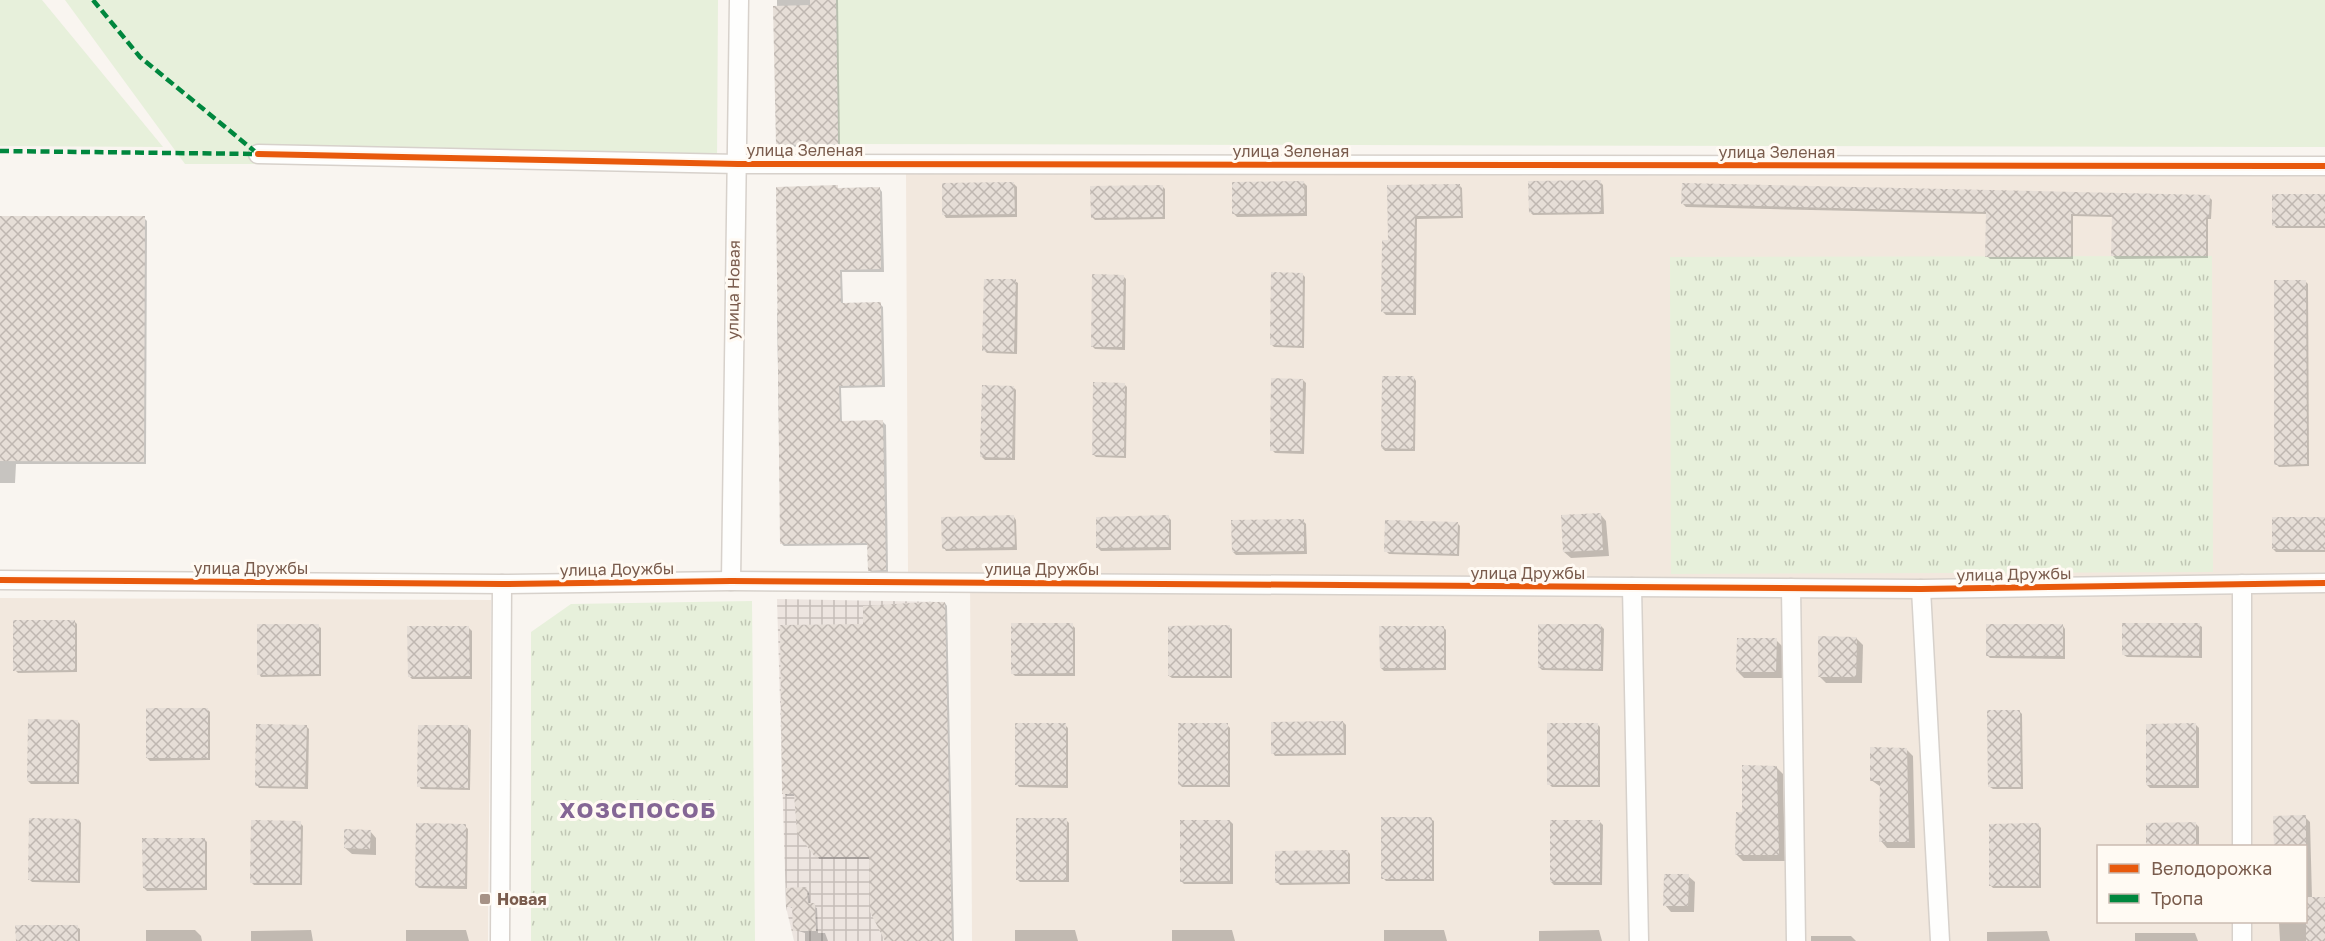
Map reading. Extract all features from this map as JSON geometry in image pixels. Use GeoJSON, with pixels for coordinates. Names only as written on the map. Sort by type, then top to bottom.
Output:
{"type":"FeatureCollection","features":[{"type":"Feature","properties":{"kind":"street","name":"улица Новая"},"geometry":{"type":"LineString","coordinates":[[731,581],[739,0]]}},
{"type":"Feature","properties":{"kind":"street","name":"улица Зеленая"},"geometry":{"type":"LineString","coordinates":[[258,154],[738,164],[2325,166]]}},
{"type":"Feature","properties":{"kind":"street","name":"улица Дружбы"},"geometry":{"type":"LineString","coordinates":[[0,580],[502,584]]}},
{"type":"Feature","properties":{"kind":"street","name":"улица Доужбы"},"geometry":{"type":"LineString","coordinates":[[502,584],[731,581]]}},
{"type":"Feature","properties":{"kind":"street","name":"улица Дружбы"},"geometry":{"type":"LineString","coordinates":[[731,581],[1921,589],[2325,583]]}},
{"type":"Feature","properties":{"kind":"street"},"geometry":{"type":"LineString","coordinates":[[500,941],[502,584]]}},
{"type":"Feature","properties":{"kind":"street"},"geometry":{"type":"LineString","coordinates":[[2242,584],[2242,845]]}},
{"type":"Feature","properties":{"kind":"street"},"geometry":{"type":"LineString","coordinates":[[1632,587],[1639,941]]}},
{"type":"Feature","properties":{"kind":"street"},"geometry":{"type":"LineString","coordinates":[[1791,588],[1796,941]]}},
{"type":"Feature","properties":{"kind":"street"},"geometry":{"type":"LineString","coordinates":[[1921,589],[1940,941]]}},
{"type":"Feature","properties":{"kind":"street"},"geometry":{"type":"LineString","coordinates":[[2242,923],[2242,941]]}},
{"type":"Feature","properties":{"kind":"shaded area"},"geometry":{"type":"Polygon","coordinates":[[[906,173],[2325,176],[2325,941],[972,941],[970,574],[908,572],[906,173]]]}},
{"type":"Feature","properties":{"kind":"shaded area"},"geometry":{"type":"Polygon","coordinates":[[[0,598],[491,600],[488,941],[0,941],[0,598]]]}},
{"type":"Feature","properties":{"kind":"shaded area"},"geometry":{"type":"Polygon","coordinates":[[[777,599],[945,602],[952,941],[794,941],[786,907],[777,599]]]}},
{"type":"Feature","properties":{"kind":"green space"},"geometry":{"type":"Polygon","coordinates":[[[0,0],[42,0],[163,147],[0,146],[0,0]]]}},
{"type":"Feature","properties":{"kind":"green space"},"geometry":{"type":"Polygon","coordinates":[[[65,0],[718,0],[717,164],[185,164],[65,0]]]}},
{"type":"Feature","properties":{"kind":"green space"},"geometry":{"type":"Polygon","coordinates":[[[836,0],[2325,0],[2325,147],[838,144],[836,0]]]}},
{"type":"Feature","properties":{"kind":"green space"},"geometry":{"type":"Polygon","coordinates":[[[2212,256],[2213,572],[1671,574],[1670,257],[2212,256]]]}},
{"type":"Feature","properties":{"kind":"green space"},"geometry":{"type":"Polygon","coordinates":[[[752,601],[755,941],[531,941],[531,632],[571,604],[752,601]]]}},
{"type":"Feature","properties":{"kind":"building"},"geometry":{"type":"Polygon","coordinates":[[[810,0],[836,0],[838,144],[776,145],[773,6],[810,5],[810,0]]]}},
{"type":"Feature","properties":{"kind":"building"},"geometry":{"type":"Polygon","coordinates":[[[1601,180],[1601,212],[1529,213],[1528,181],[1601,180]]]}},
{"type":"Feature","properties":{"kind":"building"},"geometry":{"type":"Polygon","coordinates":[[[1304,181],[1305,213],[1232,214],[1232,182],[1304,181]]]}},
{"type":"Feature","properties":{"kind":"building"},"geometry":{"type":"Polygon","coordinates":[[[1014,182],[1015,214],[942,215],[942,183],[1014,182]]]}},
{"type":"Feature","properties":{"kind":"building"},"geometry":{"type":"Polygon","coordinates":[[[1682,183],[2210,195],[2209,217],[2206,217],[2206,256],[2111,256],[2112,215],[2071,214],[2071,257],[1985,257],[1986,212],[1681,204],[1682,183]]]}},
{"type":"Feature","properties":{"kind":"building"},"geometry":{"type":"Polygon","coordinates":[[[1460,184],[1461,216],[1415,216],[1413,313],[1381,312],[1382,240],[1388,240],[1387,185],[1460,184]]]}},
{"type":"Feature","properties":{"kind":"building"},"geometry":{"type":"Polygon","coordinates":[[[838,185],[838,188],[880,187],[881,269],[840,270],[841,303],[881,302],[882,385],[839,386],[840,421],[883,420],[886,570],[868,571],[867,543],[780,544],[776,187],[838,185]]]}},
{"type":"Feature","properties":{"kind":"building"},"geometry":{"type":"Polygon","coordinates":[[[1163,185],[1163,217],[1091,218],[1090,186],[1163,185]]]}},
{"type":"Feature","properties":{"kind":"building"},"geometry":{"type":"Polygon","coordinates":[[[2272,194],[2325,194],[2325,226],[2272,226],[2272,194]]]}},
{"type":"Feature","properties":{"kind":"building"},"geometry":{"type":"Polygon","coordinates":[[[0,216],[145,216],[144,462],[0,461],[0,216]]]}},
{"type":"Feature","properties":{"kind":"building"},"geometry":{"type":"Polygon","coordinates":[[[1271,272],[1303,273],[1302,346],[1270,345],[1271,272]]]}},
{"type":"Feature","properties":{"kind":"building"},"geometry":{"type":"Polygon","coordinates":[[[1092,274],[1124,275],[1122,347],[1091,347],[1092,274]]]}},
{"type":"Feature","properties":{"kind":"building"},"geometry":{"type":"Polygon","coordinates":[[[984,279],[1016,279],[1014,352],[982,351],[984,279]]]}},
{"type":"Feature","properties":{"kind":"building"},"geometry":{"type":"Polygon","coordinates":[[[2274,280],[2306,280],[2307,464],[2274,465],[2274,280]]]}},
{"type":"Feature","properties":{"kind":"building"},"geometry":{"type":"Polygon","coordinates":[[[1382,376],[1414,376],[1413,449],[1381,448],[1382,376]]]}},
{"type":"Feature","properties":{"kind":"building"},"geometry":{"type":"Polygon","coordinates":[[[1271,378],[1303,379],[1302,451],[1270,451],[1271,378]]]}},
{"type":"Feature","properties":{"kind":"building"},"geometry":{"type":"Polygon","coordinates":[[[1093,382],[1125,383],[1124,456],[1092,455],[1093,382]]]}},
{"type":"Feature","properties":{"kind":"building"},"geometry":{"type":"Polygon","coordinates":[[[982,385],[1014,386],[1012,458],[980,457],[982,385]]]}},
{"type":"Feature","properties":{"kind":"building"},"geometry":{"type":"Polygon","coordinates":[[[1601,513],[1603,550],[1563,552],[1561,515],[1601,513]]]}},
{"type":"Feature","properties":{"kind":"building"},"geometry":{"type":"Polygon","coordinates":[[[1014,515],[1015,547],[942,549],[941,517],[1014,515]]]}},
{"type":"Feature","properties":{"kind":"building"},"geometry":{"type":"Polygon","coordinates":[[[1169,515],[1169,547],[1096,548],[1096,517],[1169,515]]]}},
{"type":"Feature","properties":{"kind":"building"},"geometry":{"type":"Polygon","coordinates":[[[2272,517],[2325,517],[2325,550],[2272,549],[2272,517]]]}},
{"type":"Feature","properties":{"kind":"building"},"geometry":{"type":"Polygon","coordinates":[[[1304,519],[1304,551],[1232,552],[1231,520],[1304,519]]]}},
{"type":"Feature","properties":{"kind":"building"},"geometry":{"type":"Polygon","coordinates":[[[1385,520],[1458,522],[1457,554],[1384,552],[1385,520]]]}},
{"type":"Feature","properties":{"kind":"building"},"geometry":{"type":"Polygon","coordinates":[[[945,602],[952,941],[885,941],[870,912],[869,857],[815,857],[797,833],[794,794],[782,794],[780,625],[863,624],[863,606],[945,602]]]}},
{"type":"Feature","properties":{"kind":"building"},"geometry":{"type":"Polygon","coordinates":[[[13,620],[75,620],[75,670],[13,671],[13,620]]]}},
{"type":"Feature","properties":{"kind":"building"},"geometry":{"type":"Polygon","coordinates":[[[1011,623],[1073,623],[1073,673],[1011,674],[1011,623]]]}},
{"type":"Feature","properties":{"kind":"building"},"geometry":{"type":"Polygon","coordinates":[[[2122,623],[2200,623],[2199,656],[2122,655],[2122,623]]]}},
{"type":"Feature","properties":{"kind":"building"},"geometry":{"type":"Polygon","coordinates":[[[257,624],[319,624],[319,674],[257,675],[257,624]]]}},
{"type":"Feature","properties":{"kind":"building"},"geometry":{"type":"Polygon","coordinates":[[[1538,624],[1601,624],[1601,669],[1538,668],[1538,624]]]}},
{"type":"Feature","properties":{"kind":"building"},"geometry":{"type":"Polygon","coordinates":[[[1986,624],[2063,624],[2063,656],[1986,656],[1986,624]]]}},
{"type":"Feature","properties":{"kind":"building"},"geometry":{"type":"Polygon","coordinates":[[[1230,625],[1230,676],[1168,676],[1168,626],[1230,625]]]}},
{"type":"Feature","properties":{"kind":"building"},"geometry":{"type":"Polygon","coordinates":[[[407,626],[469,626],[470,676],[408,677],[407,626]]]}},
{"type":"Feature","properties":{"kind":"building"},"geometry":{"type":"Polygon","coordinates":[[[1379,626],[1444,626],[1444,668],[1380,668],[1379,626]]]}},
{"type":"Feature","properties":{"kind":"building"},"geometry":{"type":"Polygon","coordinates":[[[1818,636],[1857,637],[1856,677],[1818,677],[1818,636]]]}},
{"type":"Feature","properties":{"kind":"building"},"geometry":{"type":"Polygon","coordinates":[[[1737,638],[1777,638],[1776,672],[1736,672],[1737,638]]]}},
{"type":"Feature","properties":{"kind":"building"},"geometry":{"type":"Polygon","coordinates":[[[146,708],[208,708],[208,758],[146,758],[146,708]]]}},
{"type":"Feature","properties":{"kind":"building"},"geometry":{"type":"Polygon","coordinates":[[[1987,710],[2020,710],[2021,787],[1988,787],[1987,710]]]}},
{"type":"Feature","properties":{"kind":"building"},"geometry":{"type":"Polygon","coordinates":[[[28,719],[78,720],[77,782],[27,781],[28,719]]]}},
{"type":"Feature","properties":{"kind":"building"},"geometry":{"type":"Polygon","coordinates":[[[1343,721],[1344,753],[1271,754],[1271,722],[1343,721]]]}},
{"type":"Feature","properties":{"kind":"building"},"geometry":{"type":"Polygon","coordinates":[[[1015,723],[1066,723],[1066,785],[1015,785],[1015,723]]]}},
{"type":"Feature","properties":{"kind":"building"},"geometry":{"type":"Polygon","coordinates":[[[1178,723],[1228,723],[1228,785],[1178,785],[1178,723]]]}},
{"type":"Feature","properties":{"kind":"building"},"geometry":{"type":"Polygon","coordinates":[[[1547,723],[1598,723],[1598,785],[1547,785],[1547,723]]]}},
{"type":"Feature","properties":{"kind":"building"},"geometry":{"type":"Polygon","coordinates":[[[2196,723],[2196,785],[2146,785],[2146,724],[2196,723]]]}},
{"type":"Feature","properties":{"kind":"building"},"geometry":{"type":"Polygon","coordinates":[[[256,724],[307,725],[305,787],[255,786],[256,724]]]}},
{"type":"Feature","properties":{"kind":"building"},"geometry":{"type":"Polygon","coordinates":[[[418,725],[468,725],[468,788],[417,787],[418,725]]]}},
{"type":"Feature","properties":{"kind":"building"},"geometry":{"type":"Polygon","coordinates":[[[1870,747],[1907,748],[1909,842],[1879,842],[1880,781],[1870,781],[1870,747]]]}},
{"type":"Feature","properties":{"kind":"building"},"geometry":{"type":"Polygon","coordinates":[[[1742,765],[1777,766],[1779,855],[1735,855],[1736,812],[1742,812],[1742,765]]]}},
{"type":"Feature","properties":{"kind":"building"},"geometry":{"type":"Polygon","coordinates":[[[2306,815],[2306,845],[2274,845],[2273,816],[2306,815]]]}},
{"type":"Feature","properties":{"kind":"building"},"geometry":{"type":"Polygon","coordinates":[[[1381,817],[1432,817],[1432,879],[1381,879],[1381,817]]]}},
{"type":"Feature","properties":{"kind":"building"},"geometry":{"type":"Polygon","coordinates":[[[29,818],[79,819],[78,881],[28,880],[29,818]]]}},
{"type":"Feature","properties":{"kind":"building"},"geometry":{"type":"Polygon","coordinates":[[[1016,818],[1067,818],[1066,880],[1016,880],[1016,818]]]}},
{"type":"Feature","properties":{"kind":"building"},"geometry":{"type":"Polygon","coordinates":[[[251,820],[301,821],[300,883],[250,883],[251,820]]]}},
{"type":"Feature","properties":{"kind":"building"},"geometry":{"type":"Polygon","coordinates":[[[1180,820],[1230,820],[1230,881],[1180,882],[1180,820]]]}},
{"type":"Feature","properties":{"kind":"building"},"geometry":{"type":"Polygon","coordinates":[[[1550,820],[1600,820],[1600,882],[1550,882],[1550,820]]]}},
{"type":"Feature","properties":{"kind":"building"},"geometry":{"type":"Polygon","coordinates":[[[2196,822],[2196,845],[2146,845],[2146,823],[2196,822]]]}},
{"type":"Feature","properties":{"kind":"building"},"geometry":{"type":"Polygon","coordinates":[[[416,823],[466,824],[465,886],[415,886],[416,823]]]}},
{"type":"Feature","properties":{"kind":"building"},"geometry":{"type":"Polygon","coordinates":[[[2039,823],[2039,886],[1989,886],[1989,824],[2039,823]]]}},
{"type":"Feature","properties":{"kind":"building"},"geometry":{"type":"Polygon","coordinates":[[[344,829],[371,830],[370,849],[344,848],[344,829]]]}},
{"type":"Feature","properties":{"kind":"building"},"geometry":{"type":"Polygon","coordinates":[[[142,838],[205,838],[205,888],[143,888],[142,838]]]}},
{"type":"Feature","properties":{"kind":"building"},"geometry":{"type":"Polygon","coordinates":[[[1348,850],[1348,882],[1275,883],[1275,851],[1348,850]]]}},
{"type":"Feature","properties":{"kind":"building"},"geometry":{"type":"Polygon","coordinates":[[[1664,874],[1689,874],[1688,906],[1663,906],[1664,874]]]}},
{"type":"Feature","properties":{"kind":"building"},"geometry":{"type":"Polygon","coordinates":[[[807,887],[808,903],[815,903],[816,931],[793,931],[792,907],[786,907],[786,888],[807,887]]]}},
{"type":"Feature","properties":{"kind":"building"},"geometry":{"type":"Polygon","coordinates":[[[2307,897],[2325,897],[2325,941],[2306,941],[2307,897]]]}},
{"type":"Feature","properties":{"kind":"building"},"geometry":{"type":"Polygon","coordinates":[[[15,925],[78,925],[78,941],[16,941],[15,925]]]}},
{"type":"Feature","properties":{"kind":"marked path"},"geometry":{"type":"LineString","coordinates":[[93,0],[140,57],[258,154]]}},
{"type":"Feature","properties":{"kind":"marked path"},"geometry":{"type":"LineString","coordinates":[[0,151],[258,154]]}},
{"type":"Feature","properties":{"kind":"cycle path"},"geometry":{"type":"LineString","coordinates":[[258,154],[738,164],[2325,166]]}},
{"type":"Feature","properties":{"kind":"cycle path"},"geometry":{"type":"LineString","coordinates":[[0,580],[502,584],[731,581],[1921,589],[2325,583]]}},
{"type":"Feature","properties":{"kind":"place","name":"Новая"},"geometry":{"type":"Point","coordinates":[485,899]}},
{"type":"Feature","properties":{"kind":"district","name":"ХОЗСПОСОБ"},"geometry":{"type":"Point","coordinates":[638,810]}}]}
